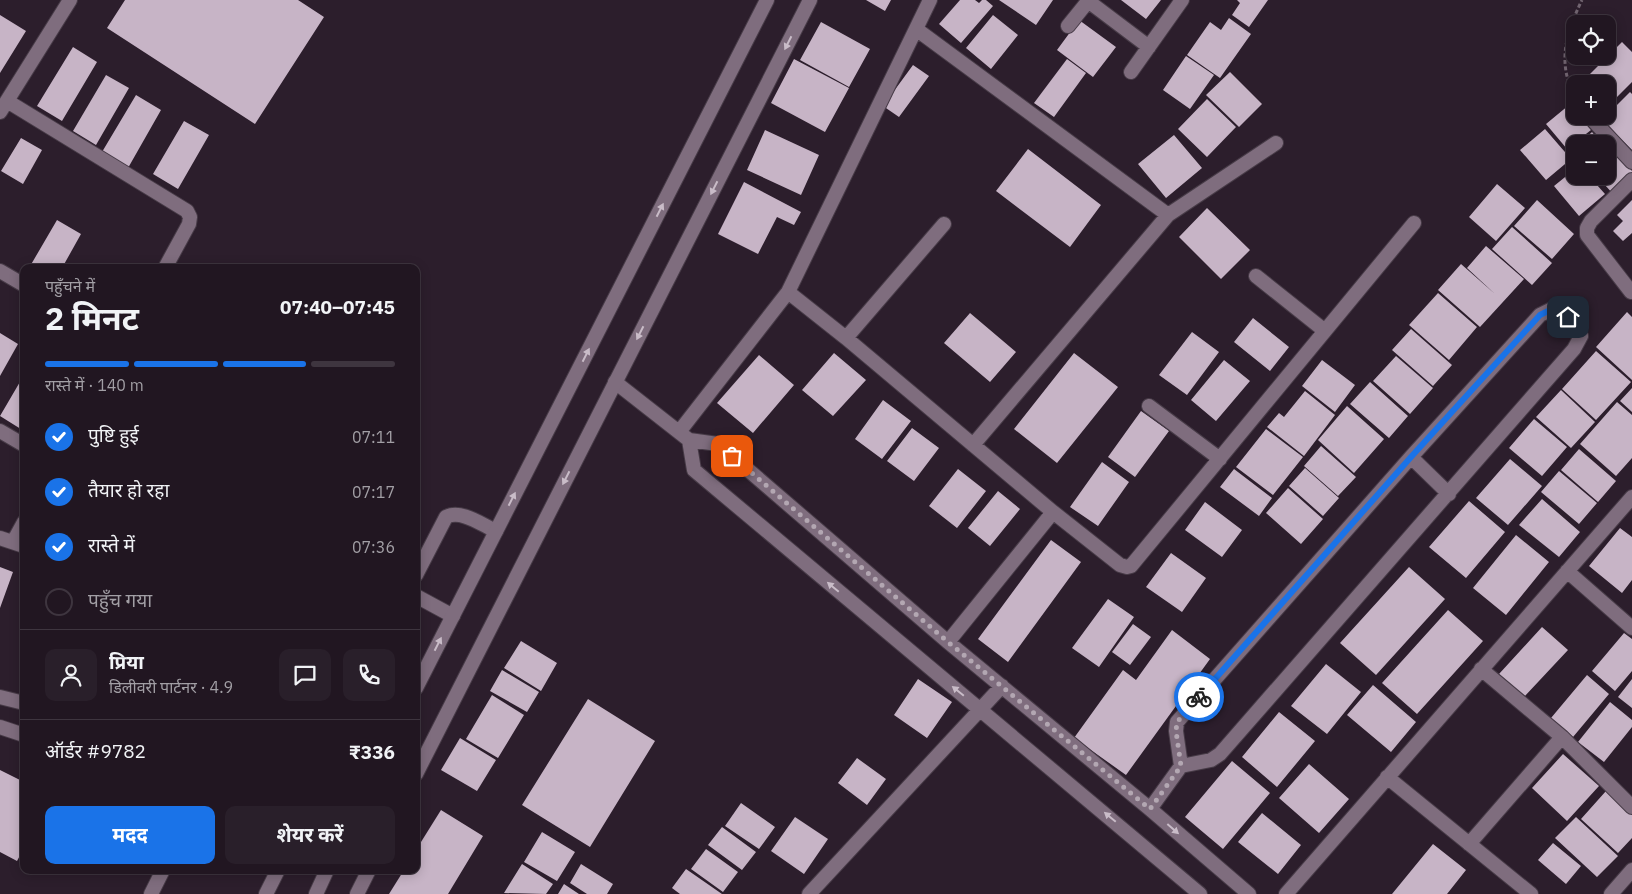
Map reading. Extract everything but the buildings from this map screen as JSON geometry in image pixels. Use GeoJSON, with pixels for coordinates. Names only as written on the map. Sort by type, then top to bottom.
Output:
{"type":"FeatureCollection","features":[{"type":"Feature","properties":{"kind":"street"},"geometry":{"type":"LineString","coordinates":[[70,0],[4,107],[187,211],[190,217],[189,224],[167,264]]}},
{"type":"Feature","properties":{"kind":"street"},"geometry":{"type":"LineString","coordinates":[[420,680],[767,0]]}},
{"type":"Feature","properties":{"kind":"street"},"geometry":{"type":"LineString","coordinates":[[420,766],[810,0]]}},
{"type":"Feature","properties":{"kind":"street"},"geometry":{"type":"LineString","coordinates":[[684,436],[788,292],[930,0]]}},
{"type":"Feature","properties":{"kind":"street"},"geometry":{"type":"LineString","coordinates":[[1068,26],[1088,0],[1149,47]]}},
{"type":"Feature","properties":{"kind":"street"},"geometry":{"type":"LineString","coordinates":[[1131,72],[1182,0]]}},
{"type":"Feature","properties":{"kind":"street"},"geometry":{"type":"LineString","coordinates":[[916,28],[1168,215]]}},
{"type":"Feature","properties":{"kind":"street"},"geometry":{"type":"LineString","coordinates":[[1597,125],[1632,162]]}},
{"type":"Feature","properties":{"kind":"street"},"geometry":{"type":"LineString","coordinates":[[973,445],[1168,215],[1276,143]]}},
{"type":"Feature","properties":{"kind":"street"},"geometry":{"type":"LineString","coordinates":[[1632,180],[1592,221],[1587,228],[1587,235],[1632,293]]}},
{"type":"Feature","properties":{"kind":"street"},"geometry":{"type":"LineString","coordinates":[[788,292],[846,338],[1053,512],[1120,565],[1127,567],[1135,562],[1414,223]]}},
{"type":"Feature","properties":{"kind":"street"},"geometry":{"type":"LineString","coordinates":[[846,338],[944,224]]}},
{"type":"Feature","properties":{"kind":"street"},"geometry":{"type":"LineString","coordinates":[[0,271],[20,283]]}},
{"type":"Feature","properties":{"kind":"street"},"geometry":{"type":"LineString","coordinates":[[1256,276],[1325,331]]}},
{"type":"Feature","properties":{"kind":"street"},"geometry":{"type":"LineString","coordinates":[[1150,809],[1181,766],[1212,760],[1220,754],[1574,350],[1581,336],[1568,317],[1552,309],[1540,315],[1411,457],[1177,722],[1176,731],[1181,766]]}},
{"type":"Feature","properties":{"kind":"street"},"geometry":{"type":"LineString","coordinates":[[615,382],[684,436],[718,444],[948,642],[1150,809],[1249,894]]}},
{"type":"Feature","properties":{"kind":"street"},"geometry":{"type":"LineString","coordinates":[[1149,406],[1220,459]]}},
{"type":"Feature","properties":{"kind":"street"},"geometry":{"type":"LineString","coordinates":[[0,431],[20,443]]}},
{"type":"Feature","properties":{"kind":"street"},"geometry":{"type":"LineString","coordinates":[[684,436],[694,470],[1200,894]]}},
{"type":"Feature","properties":{"kind":"street"},"geometry":{"type":"LineString","coordinates":[[1411,457],[1449,494]]}},
{"type":"Feature","properties":{"kind":"street"},"geometry":{"type":"LineString","coordinates":[[1286,894],[1632,497]]}},
{"type":"Feature","properties":{"kind":"street"},"geometry":{"type":"LineString","coordinates":[[948,642],[1053,512]]}},
{"type":"Feature","properties":{"kind":"street"},"geometry":{"type":"LineString","coordinates":[[420,567],[446,517],[452,514],[459,515],[496,531]]}},
{"type":"Feature","properties":{"kind":"street"},"geometry":{"type":"LineString","coordinates":[[12,542],[20,529]]}},
{"type":"Feature","properties":{"kind":"street"},"geometry":{"type":"LineString","coordinates":[[1567,571],[1632,628]]}},
{"type":"Feature","properties":{"kind":"street"},"geometry":{"type":"LineString","coordinates":[[420,598],[453,616]]}},
{"type":"Feature","properties":{"kind":"street"},"geometry":{"type":"LineString","coordinates":[[1481,670],[1562,737],[1632,808]]}},
{"type":"Feature","properties":{"kind":"street"},"geometry":{"type":"LineString","coordinates":[[809,894],[1002,686]]}},
{"type":"Feature","properties":{"kind":"street"},"geometry":{"type":"LineString","coordinates":[[0,697],[20,702]]}},
{"type":"Feature","properties":{"kind":"street"},"geometry":{"type":"LineString","coordinates":[[0,728],[20,734]]}},
{"type":"Feature","properties":{"kind":"street"},"geometry":{"type":"LineString","coordinates":[[1469,844],[1562,737]]}},
{"type":"Feature","properties":{"kind":"street"},"geometry":{"type":"LineString","coordinates":[[1387,777],[1531,894]]}},
{"type":"Feature","properties":{"kind":"street"},"geometry":{"type":"LineString","coordinates":[[1611,894],[1632,870]]}},
{"type":"Feature","properties":{"kind":"street"},"geometry":{"type":"LineString","coordinates":[[150,894],[161,874]]}},
{"type":"Feature","properties":{"kind":"street"},"geometry":{"type":"LineString","coordinates":[[266,894],[276,874]]}},
{"type":"Feature","properties":{"kind":"street"},"geometry":{"type":"LineString","coordinates":[[316,894],[325,874]]}},
{"type":"Feature","properties":{"kind":"street"},"geometry":{"type":"LineString","coordinates":[[357,894],[367,874]]}},
{"type":"Feature","properties":{"kind":"path"},"geometry":{"type":"LineString","coordinates":[[1566,76],[1564,58],[1566,40],[1572,20],[1582,0]]}},
{"type":"Feature","properties":{"kind":"way so far"},"geometry":{"type":"LineString","coordinates":[[732,456],[948,642],[1150,809],[1181,766],[1176,731],[1177,722],[1199,697]]}},
{"type":"Feature","properties":{"kind":"route"},"geometry":{"type":"LineString","coordinates":[[1199,697],[1411,457],[1540,315],[1552,309],[1568,317]]}}]}
